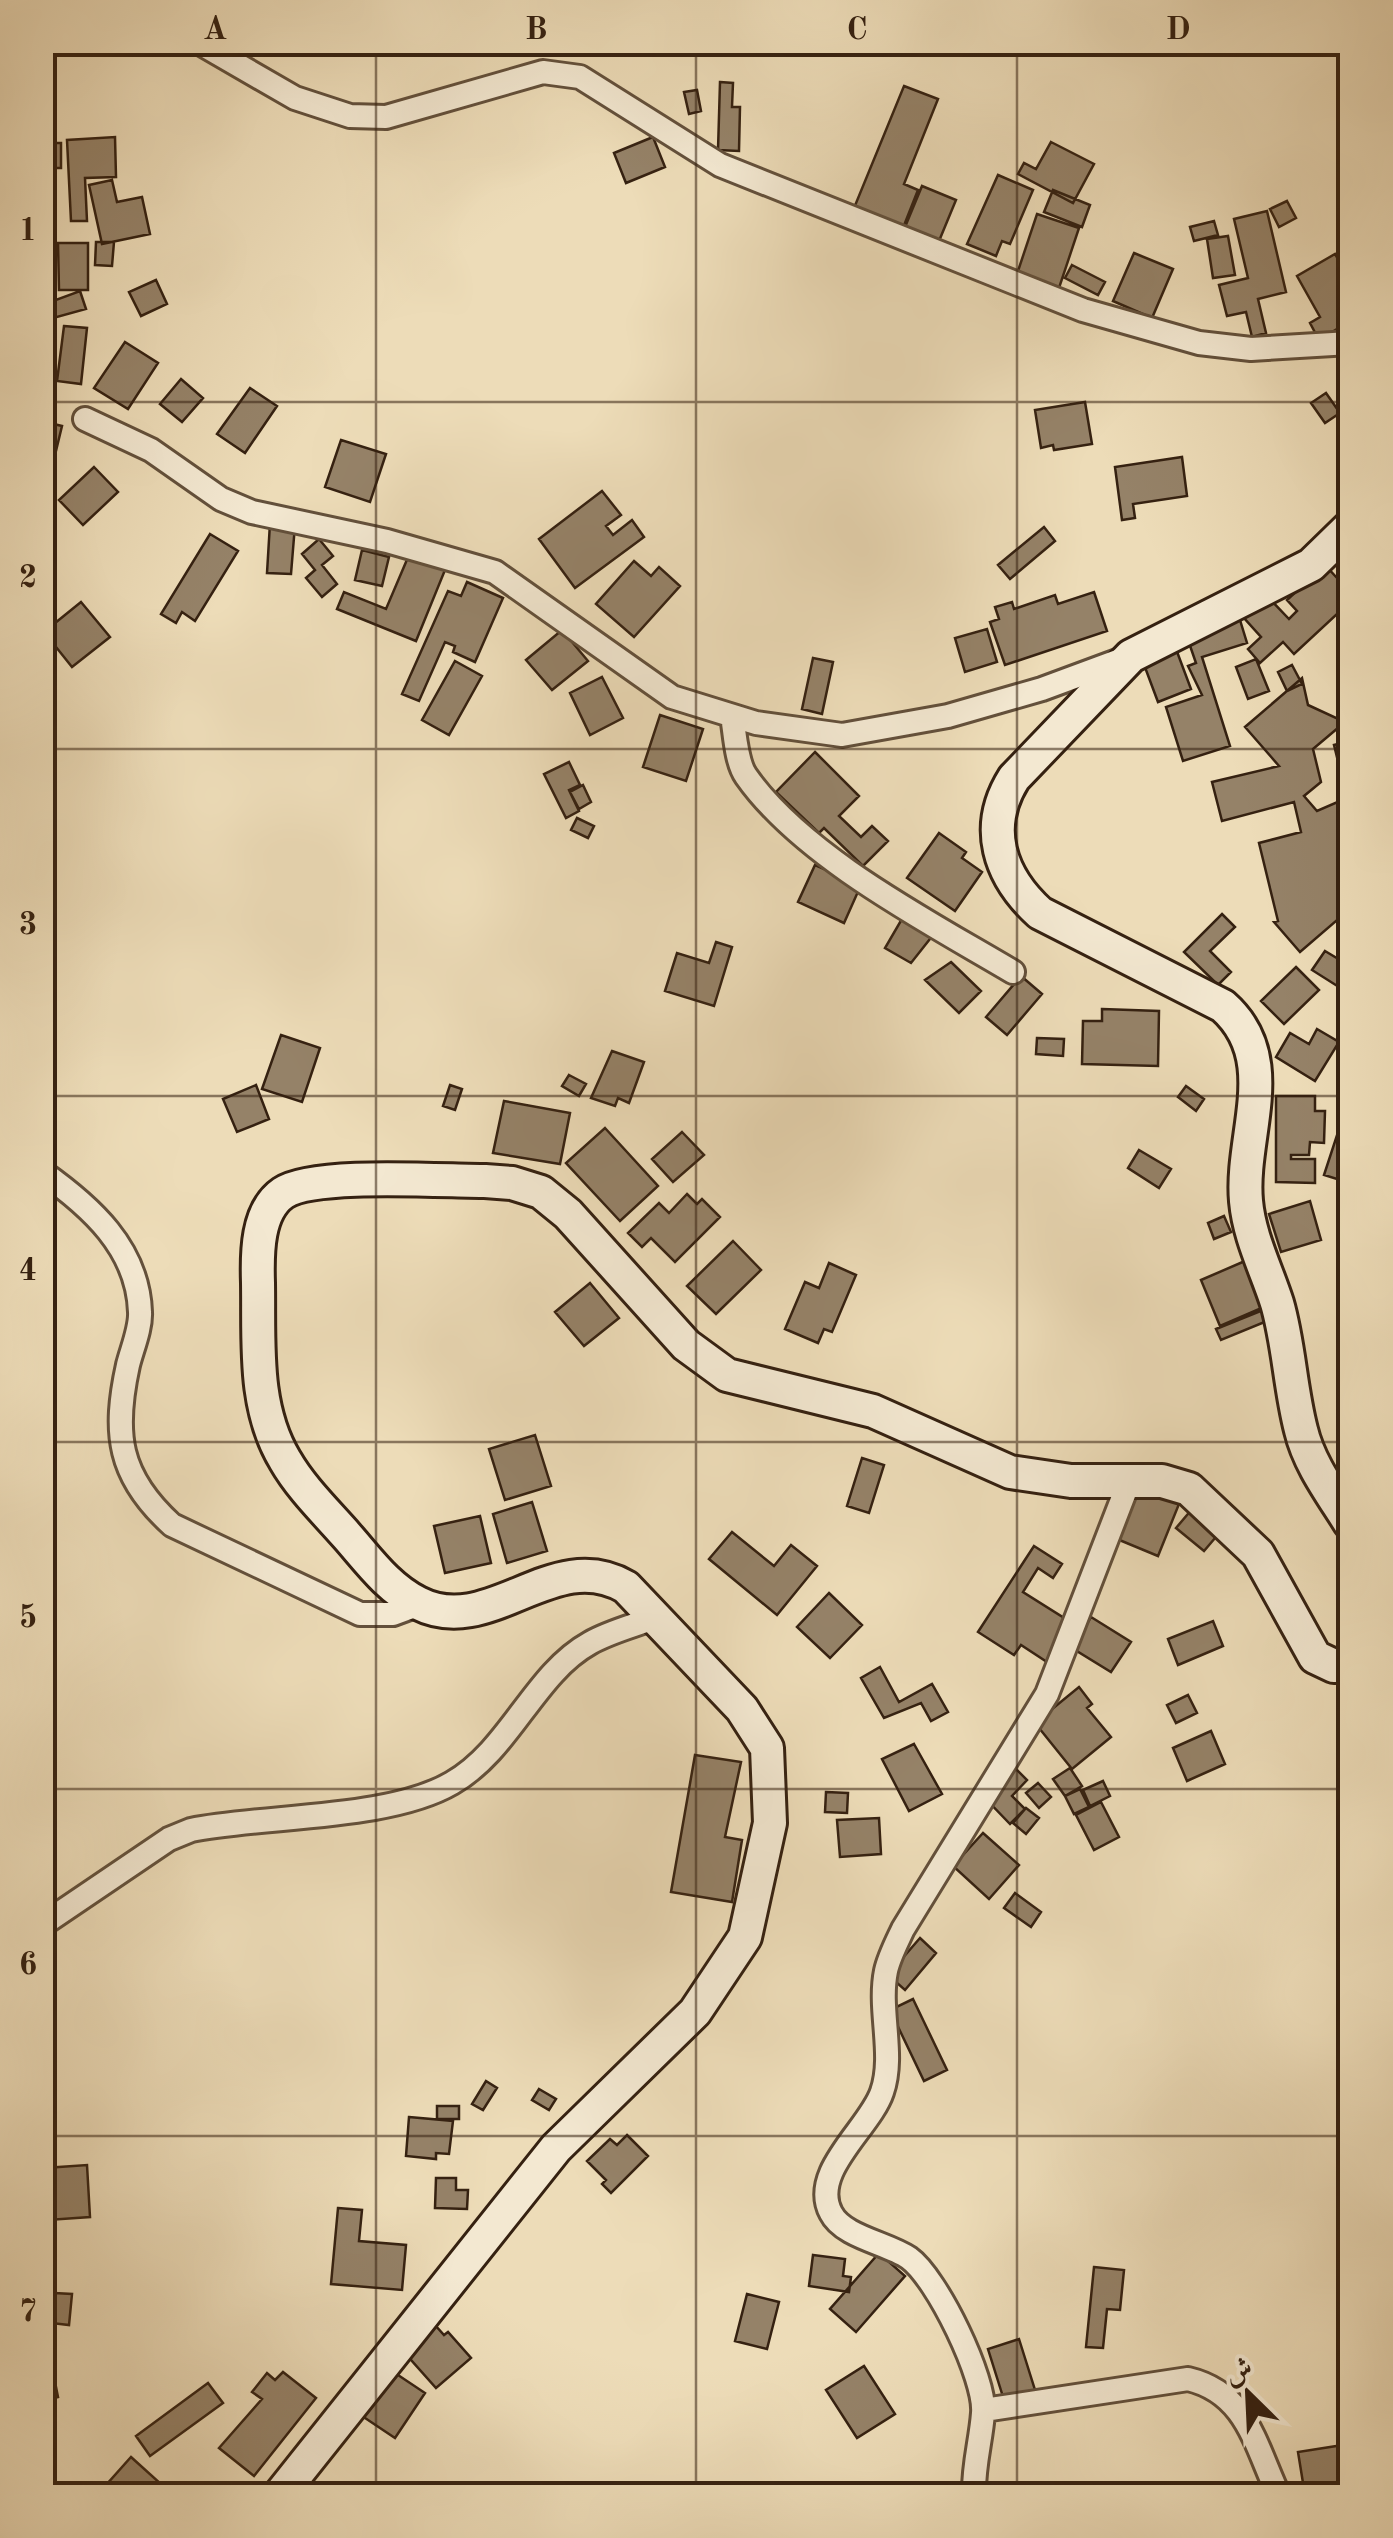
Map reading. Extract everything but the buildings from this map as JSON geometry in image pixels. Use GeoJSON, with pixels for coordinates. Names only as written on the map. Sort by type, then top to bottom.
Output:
{"type":"FeatureCollection","features":[{"type":"Feature","properties":{"kind":"main road"},"geometry":{"type":"LineString","coordinates":[[1350,527],[1311,565],[1131,656],[1006,790],[999,801],[996,836],[1002,864],[1020,895],[1040,914],[1223,1006],[1239,1020],[1248,1038],[1258,1095],[1246,1200],[1252,1232],[1277,1305],[1301,1431],[1311,1458],[1350,1524]]}},
{"type":"Feature","properties":{"kind":"main road"},"geometry":{"type":"LineString","coordinates":[[280,2496],[556,2148],[695,2012],[744,1937],[770,1823],[768,1748],[742,1708],[626,1587],[590,1572],[566,1576],[470,1610],[441,1612],[420,1604],[386,1581],[298,1479],[272,1433],[260,1389],[258,1274],[263,1220],[270,1203],[287,1190],[333,1182],[485,1181],[541,1192],[568,1214],[686,1345],[727,1375],[872,1411],[1010,1472],[1071,1481],[1130,1479],[1189,1489],[1209,1504],[1272,1574],[1305,1646],[1334,1666],[1350,1666]]}},
{"type":"Feature","properties":{"kind":"street"},"geometry":{"type":"LineString","coordinates":[[198,42],[294,98],[350,116],[386,117],[543,72],[580,77],[720,165],[1083,310],[1199,343],[1250,350],[1350,342]]}},
{"type":"Feature","properties":{"kind":"street"},"geometry":{"type":"LineString","coordinates":[[86,420],[152,450],[221,499],[252,512],[387,542],[495,572],[672,697],[732,716],[842,735],[948,716],[1042,690],[1131,656]]}},
{"type":"Feature","properties":{"kind":"street"},"geometry":{"type":"LineString","coordinates":[[732,716],[743,773],[782,814],[894,902],[1013,972]]}},
{"type":"Feature","properties":{"kind":"street"},"geometry":{"type":"LineString","coordinates":[[42,1172],[77,1197],[115,1235],[131,1270],[140,1313],[119,1406],[119,1439],[148,1503],[172,1525],[360,1614],[393,1614],[420,1604]]}},
{"type":"Feature","properties":{"kind":"street"},"geometry":{"type":"LineString","coordinates":[[974,2496],[976,2446],[984,2410],[965,2347],[930,2280],[910,2258],[842,2225],[832,2217],[826,2200],[832,2172],[882,2093],[886,1970],[903,1928],[1047,1694],[1130,1479]]}},
{"type":"Feature","properties":{"kind":"street"},"geometry":{"type":"LineString","coordinates":[[42,1925],[170,1839],[191,1830],[360,1808],[410,1799],[450,1785],[487,1758],[565,1663],[589,1643],[654,1618]]}},
{"type":"Feature","properties":{"kind":"street"},"geometry":{"type":"LineString","coordinates":[[984,2410],[1188,2379],[1212,2384],[1227,2394],[1241,2414],[1279,2496]]}}]}
